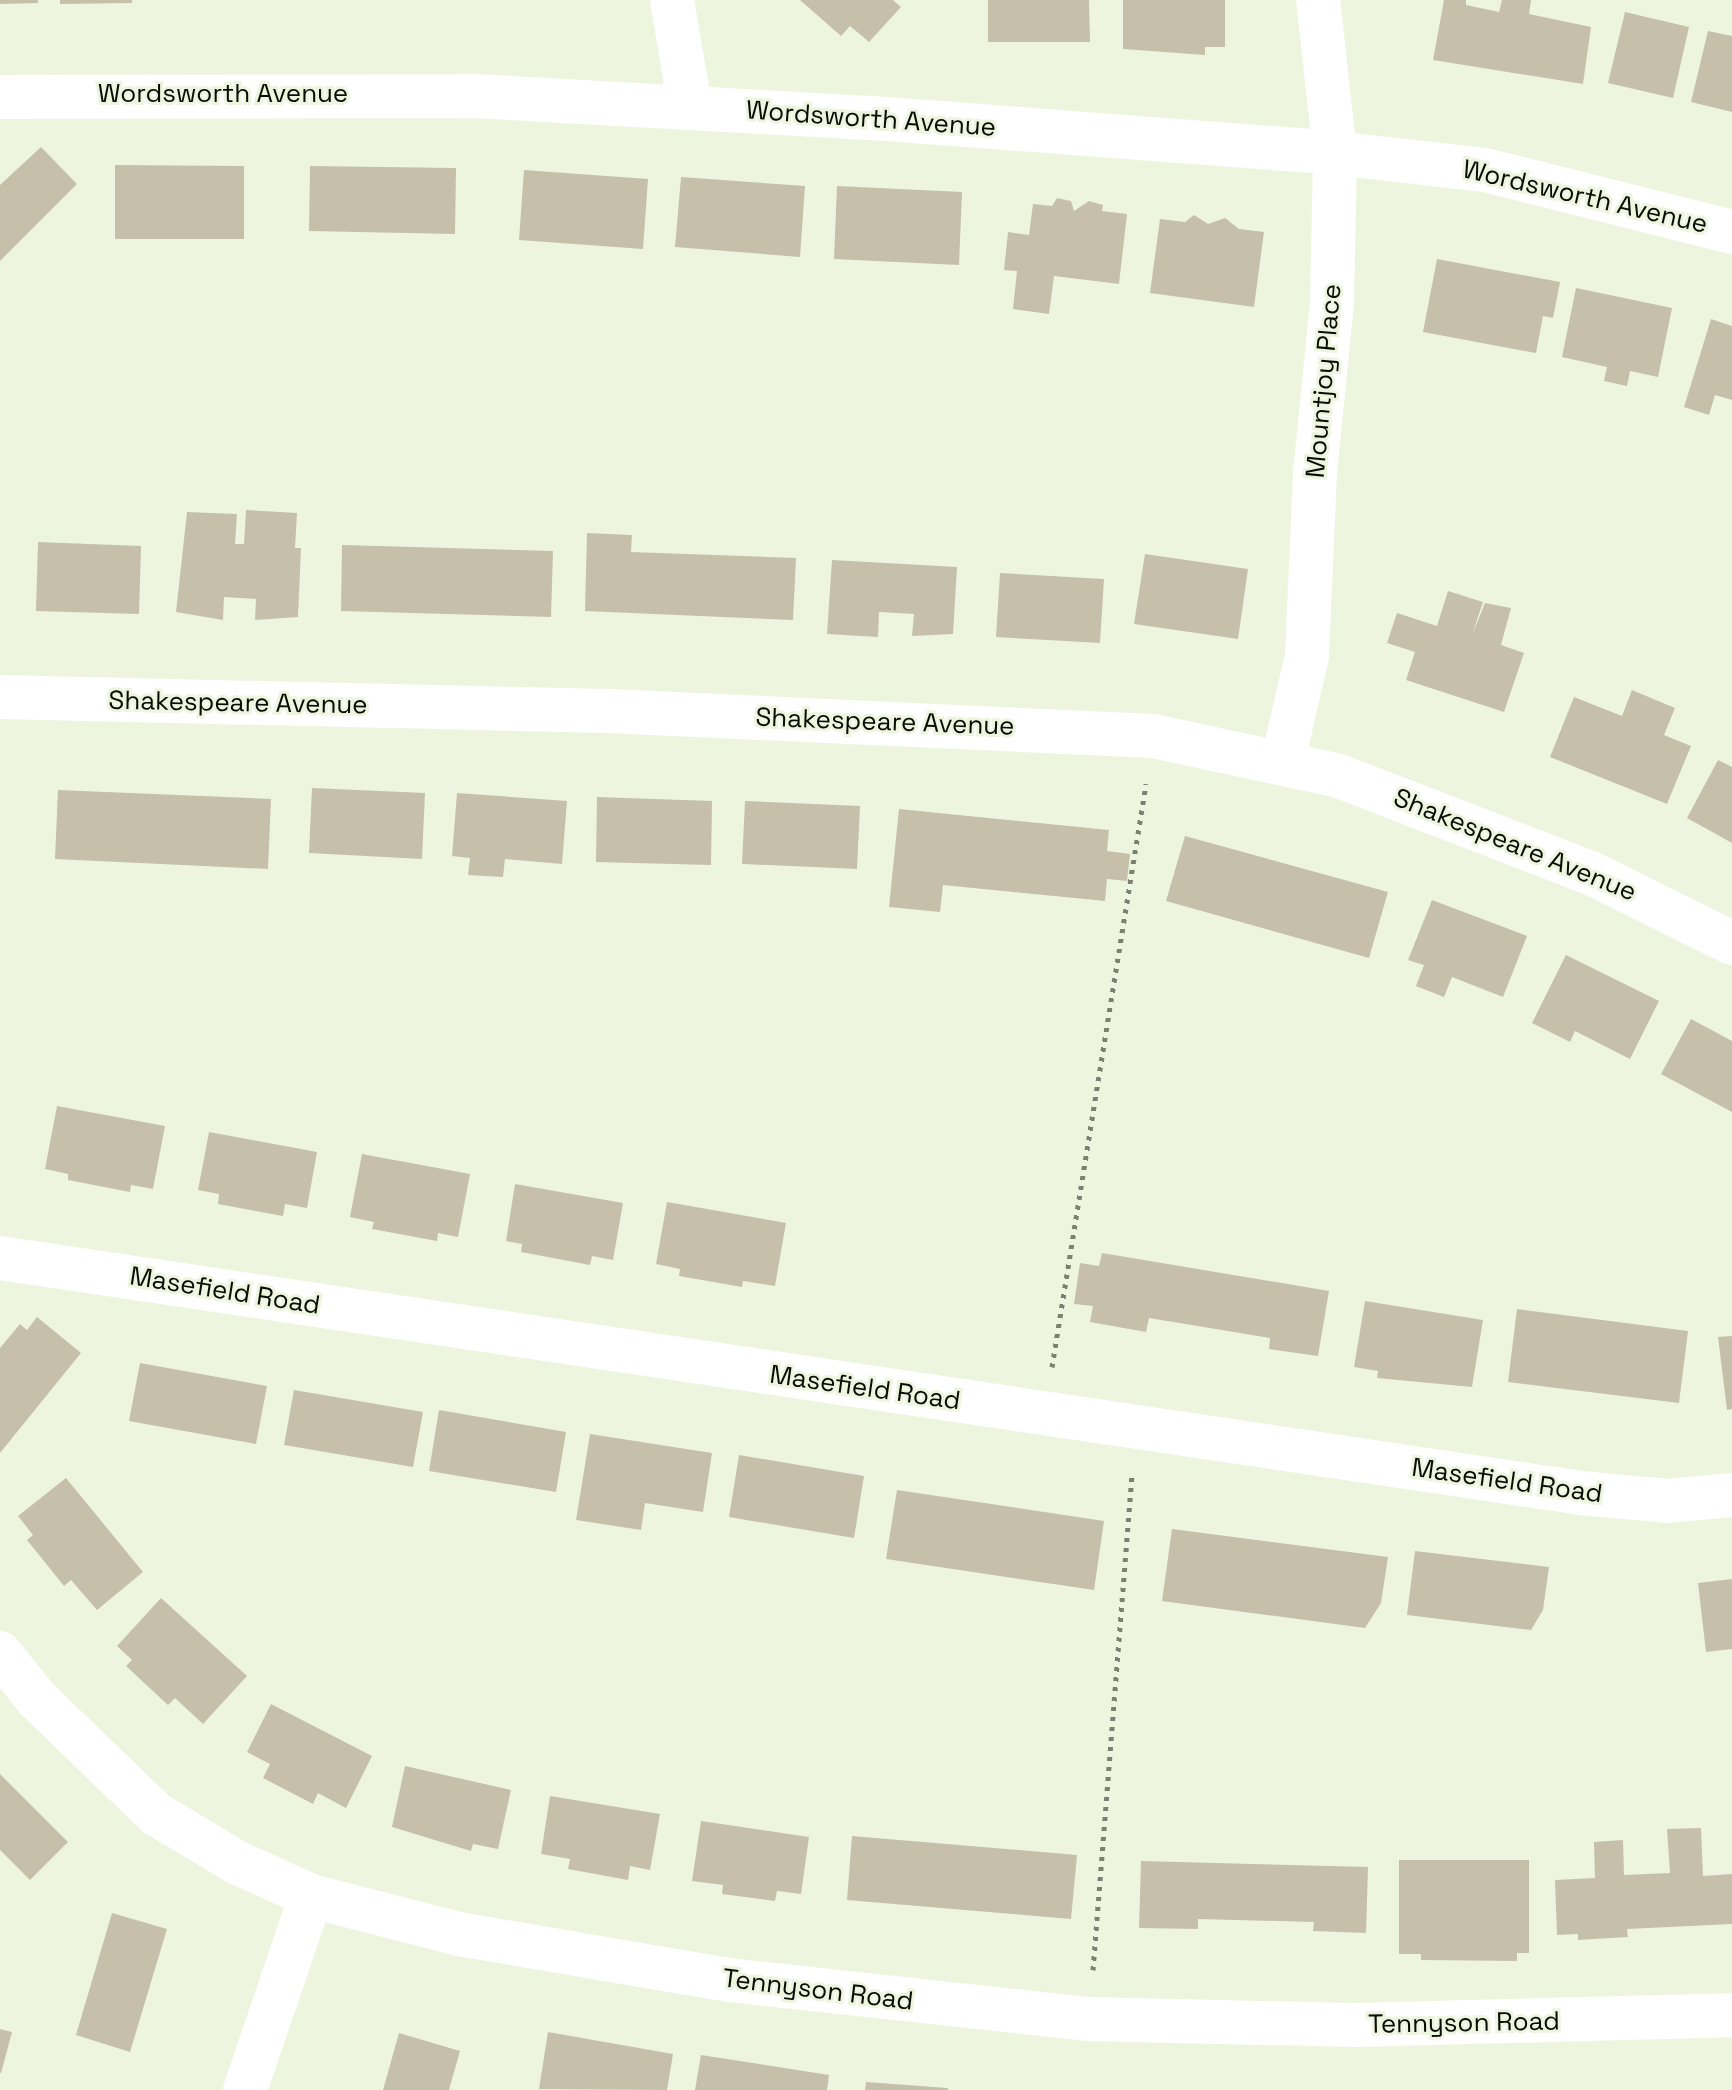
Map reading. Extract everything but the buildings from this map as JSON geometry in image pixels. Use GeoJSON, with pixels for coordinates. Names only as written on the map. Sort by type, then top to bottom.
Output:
{"type":"FeatureCollection","features":[{"type":"Feature","properties":{"kind":"street"},"geometry":{"type":"LineString","coordinates":[[672,0],[690,106]]}},
{"type":"Feature","properties":{"kind":"street","name":"Mountjoy Place"},"geometry":{"type":"LineString","coordinates":[[1283,760],[1307,656],[1315,473],[1332,302],[1335,153],[1318,0]]}},
{"type":"Feature","properties":{"kind":"street","name":"Wordsworth Avenue"},"geometry":{"type":"LineString","coordinates":[[0,97],[297,93],[690,106],[1335,153],[1485,170],[1732,232]]}},
{"type":"Feature","properties":{"kind":"street","name":"Shakespeare Avenue"},"geometry":{"type":"LineString","coordinates":[[0,697],[609,711],[1153,736],[1283,760],[1476,826],[1663,906],[1732,943]]}},
{"type":"Feature","properties":{"kind":"street","name":"Masefield Road"},"geometry":{"type":"LineString","coordinates":[[0,1258],[1581,1493],[1667,1501],[1732,1495]]}},
{"type":"Feature","properties":{"kind":"street","name":"Tennyson Road"},"geometry":{"type":"LineString","coordinates":[[0,1653],[37,1699],[156,1814],[238,1863],[311,1896],[459,1934],[714,1978],[1089,2019],[1357,2025],[1732,2015]]}},
{"type":"Feature","properties":{"kind":"street"},"geometry":{"type":"LineString","coordinates":[[245,2090],[311,1896]]}},
{"type":"Feature","properties":{"kind":"path"},"geometry":{"type":"LineString","coordinates":[[1044,1415],[1153,736]]}},
{"type":"Feature","properties":{"kind":"path"},"geometry":{"type":"LineString","coordinates":[[1089,2019],[1136,1429]]}}]}
